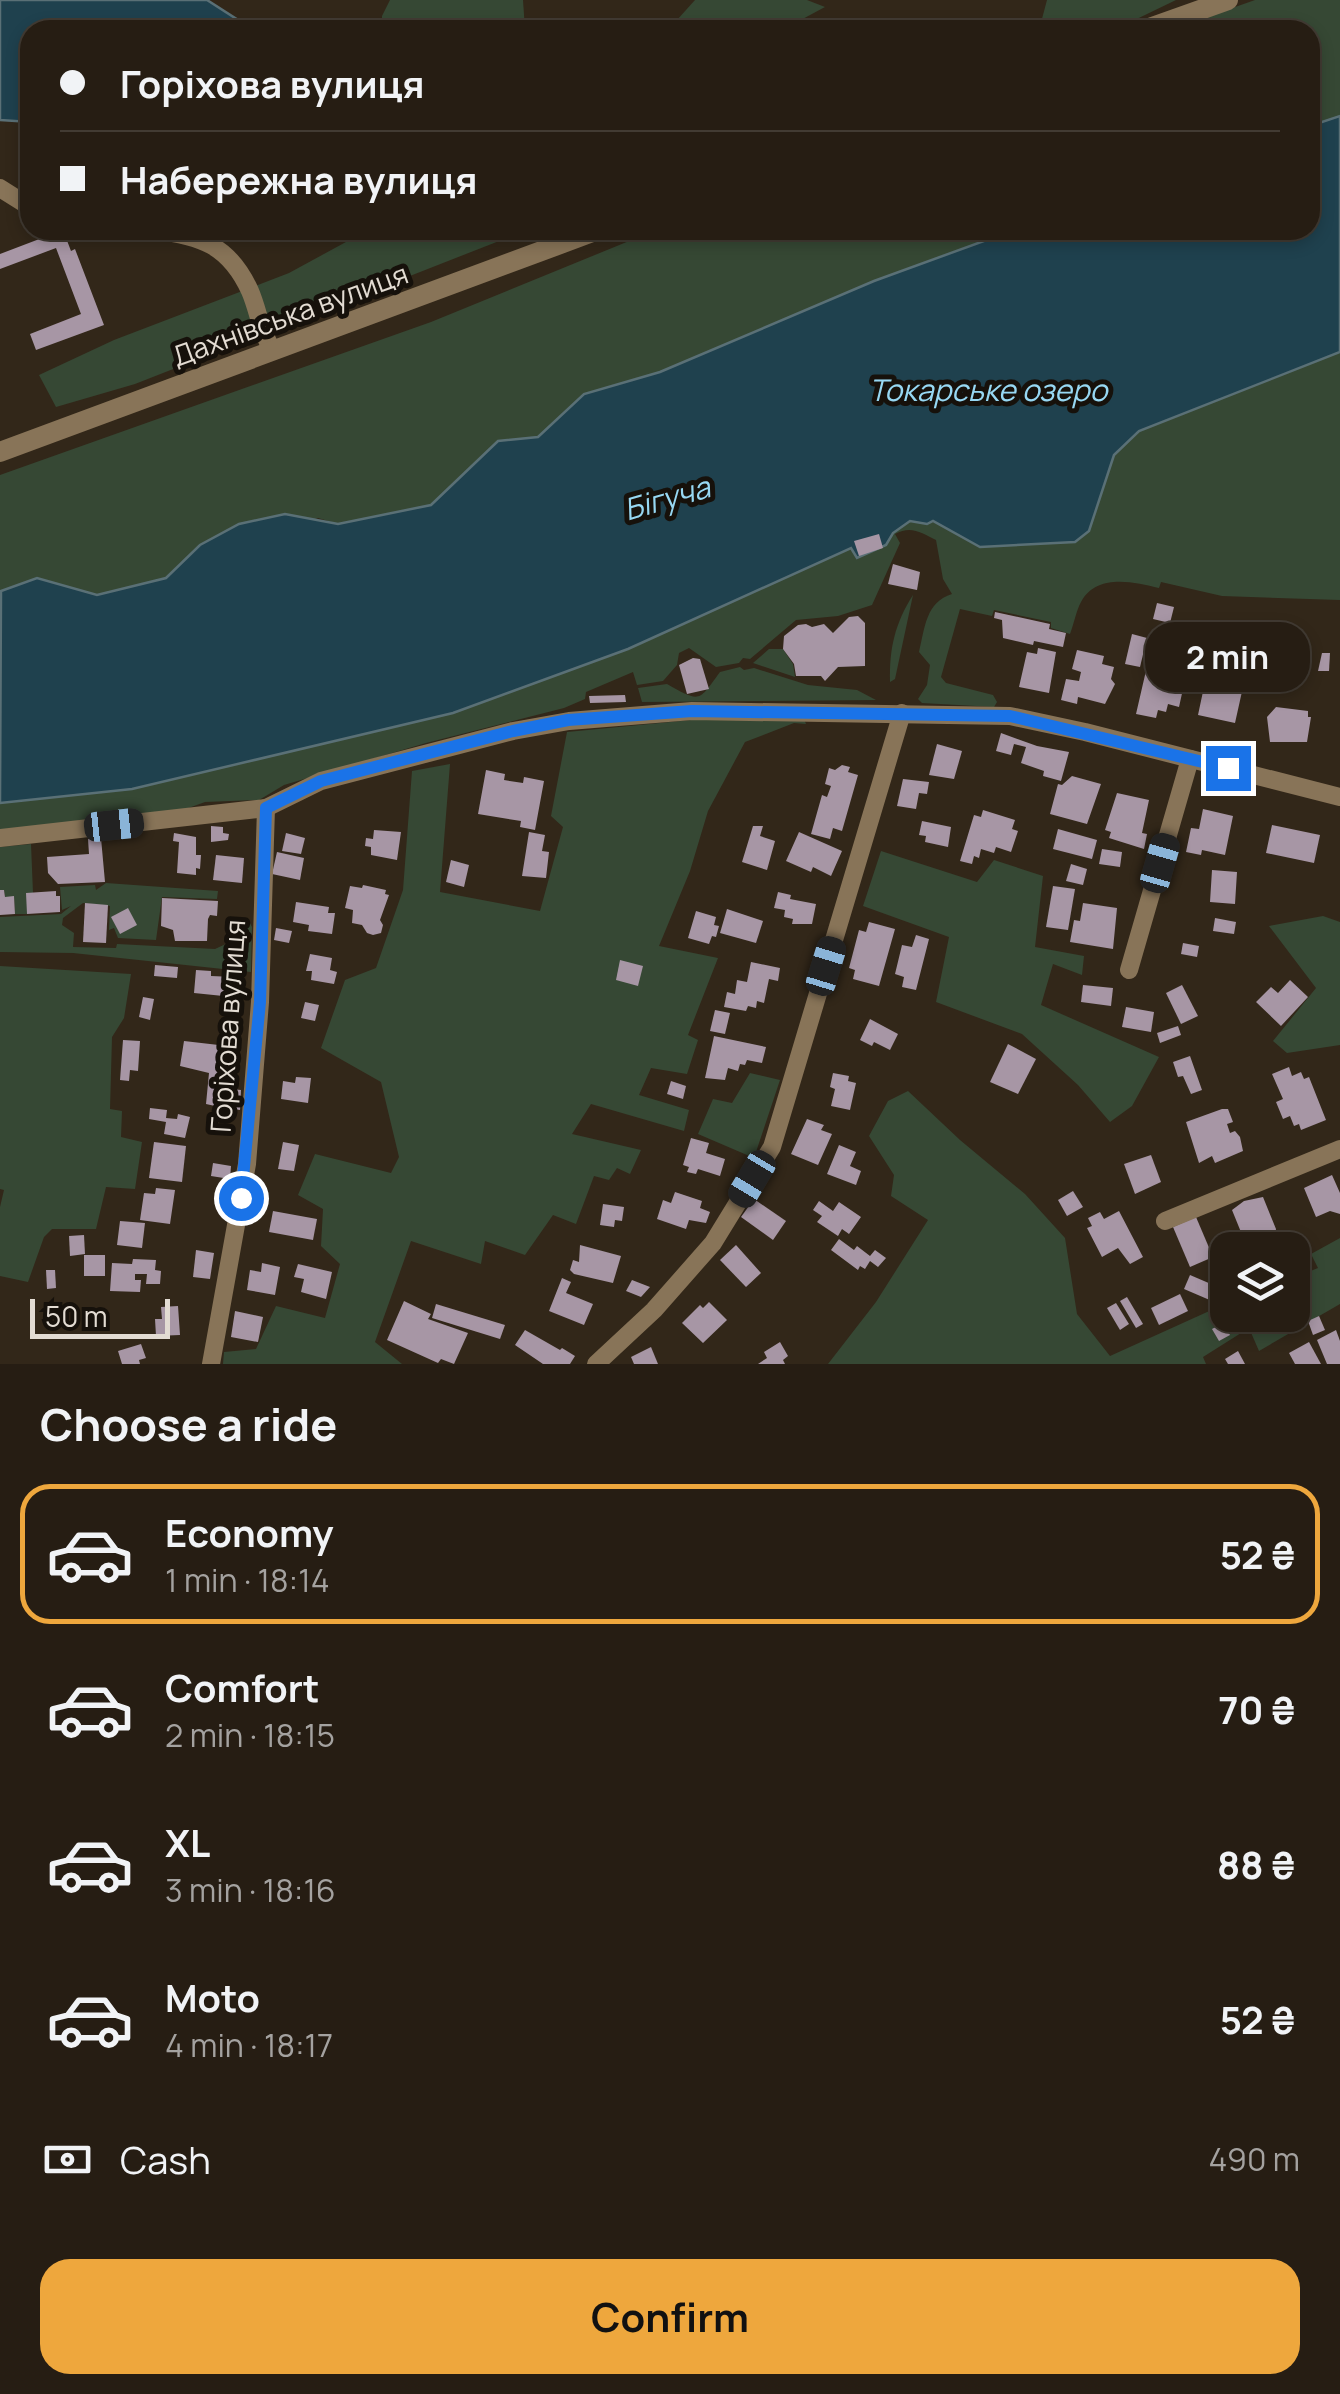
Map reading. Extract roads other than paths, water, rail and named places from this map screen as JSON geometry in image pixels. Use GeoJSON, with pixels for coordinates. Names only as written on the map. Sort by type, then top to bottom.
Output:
{"type":"FeatureCollection","features":[{"type":"Feature","properties":{"kind":"street"},"geometry":{"type":"LineString","coordinates":[[1172,20],[1228,0]]}},
{"type":"Feature","properties":{"kind":"street"},"geometry":{"type":"LineString","coordinates":[[203,240],[224,253],[251,292],[261,334],[272,351]]}},
{"type":"Feature","properties":{"kind":"street","name":"Дахнівська вулиця"},"geometry":{"type":"LineString","coordinates":[[0,452],[571,240]]}},
{"type":"Feature","properties":{"kind":"street"},"geometry":{"type":"LineString","coordinates":[[0,838],[266,808],[321,781],[513,731],[568,720],[692,711],[1010,716],[1340,797]]}},
{"type":"Feature","properties":{"kind":"street"},"geometry":{"type":"LineString","coordinates":[[596,1364],[654,1310],[714,1243],[772,1147],[902,712]]}},
{"type":"Feature","properties":{"kind":"street"},"geometry":{"type":"LineString","coordinates":[[1129,970],[1190,759]]}},
{"type":"Feature","properties":{"kind":"street","name":"Горіхова вулиця"},"geometry":{"type":"LineString","coordinates":[[211,1364],[246,1164],[260,1002],[266,808]]}},
{"type":"Feature","properties":{"kind":"street"},"geometry":{"type":"LineString","coordinates":[[1164,1221],[1340,1149]]}},
{"type":"Feature","properties":{"kind":"water"},"geometry":{"type":"Polygon","coordinates":[[[0,0],[207,0],[238,20],[20,20],[20,121],[0,120],[0,0]]]}},
{"type":"Feature","properties":{"kind":"water","name":"Токарське озеро"},"geometry":{"type":"Polygon","coordinates":[[[1340,116],[1340,352],[1139,431],[1114,455],[1089,531],[1075,542],[980,547],[933,521],[910,521],[893,533],[886,545],[857,558],[851,548],[628,649],[453,713],[132,789],[0,803],[1,591],[37,578],[97,595],[166,578],[200,545],[239,524],[285,514],[338,524],[431,505],[498,441],[538,437],[584,394],[660,372],[874,281],[987,240],[1320,240],[1320,123],[1340,116]]]}},
{"type":"Feature","properties":{"kind":"water label","name":"Бігуча"},"geometry":{"type":"Point","coordinates":[667,499]}}]}
